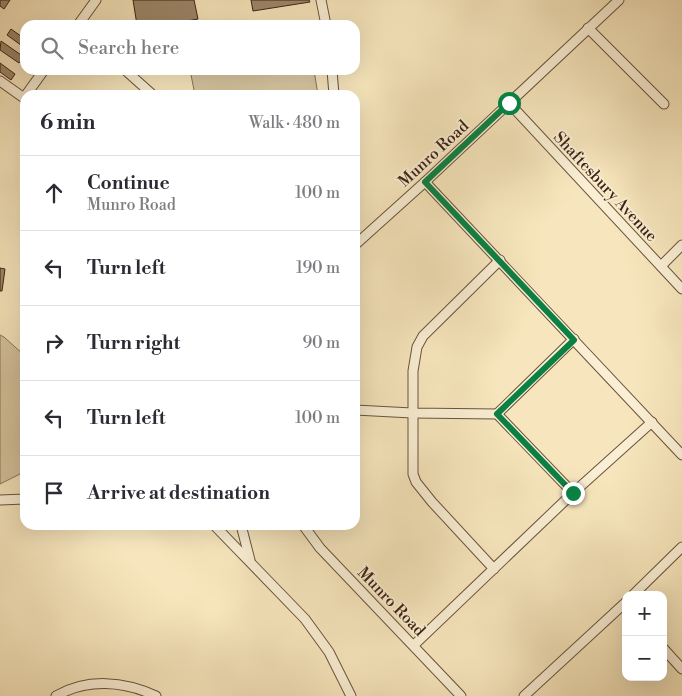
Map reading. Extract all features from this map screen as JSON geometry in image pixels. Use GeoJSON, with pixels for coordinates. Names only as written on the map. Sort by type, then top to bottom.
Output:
{"type":"FeatureCollection","features":[{"type":"Feature","properties":{"kind":"street"},"geometry":{"type":"LineString","coordinates":[[82,20],[96,0]]}},
{"type":"Feature","properties":{"kind":"street"},"geometry":{"type":"LineString","coordinates":[[321,0],[325,20]]}},
{"type":"Feature","properties":{"kind":"street","name":"Munro Road"},"geometry":{"type":"LineString","coordinates":[[360,240],[619,0]]}},
{"type":"Feature","properties":{"kind":"street"},"geometry":{"type":"LineString","coordinates":[[588,28],[664,104]]}},
{"type":"Feature","properties":{"kind":"street"},"geometry":{"type":"LineString","coordinates":[[30,90],[41,75]]}},
{"type":"Feature","properties":{"kind":"street"},"geometry":{"type":"LineString","coordinates":[[131,75],[147,90]]}},
{"type":"Feature","properties":{"kind":"street"},"geometry":{"type":"LineString","coordinates":[[332,75],[334,90]]}},
{"type":"Feature","properties":{"kind":"street"},"geometry":{"type":"LineString","coordinates":[[0,81],[20,95]]}},
{"type":"Feature","properties":{"kind":"street","name":"Shaftesbury Avenue"},"geometry":{"type":"LineString","coordinates":[[509,103],[682,289]]}},
{"type":"Feature","properties":{"kind":"street"},"geometry":{"type":"LineString","coordinates":[[425,182],[682,455]]}},
{"type":"Feature","properties":{"kind":"street"},"geometry":{"type":"LineString","coordinates":[[660,266],[682,245]]}},
{"type":"Feature","properties":{"kind":"street"},"geometry":{"type":"LineString","coordinates":[[494,569],[416,482],[412,467],[412,413],[414,359],[423,336],[500,260]]}},
{"type":"Feature","properties":{"kind":"street"},"geometry":{"type":"LineString","coordinates":[[360,410],[497,414],[574,340]]}},
{"type":"Feature","properties":{"kind":"street"},"geometry":{"type":"LineString","coordinates":[[497,414],[573,493]]}},
{"type":"Feature","properties":{"kind":"street"},"geometry":{"type":"LineString","coordinates":[[414,645],[573,493],[652,422]]}},
{"type":"Feature","properties":{"kind":"street"},"geometry":{"type":"LineString","coordinates":[[0,500],[20,499]]}},
{"type":"Feature","properties":{"kind":"street"},"geometry":{"type":"LineString","coordinates":[[219,530],[305,619],[329,652],[350,696]]}},
{"type":"Feature","properties":{"kind":"street"},"geometry":{"type":"LineString","coordinates":[[242,530],[251,562]]}},
{"type":"Feature","properties":{"kind":"street","name":"Munro Road"},"geometry":{"type":"LineString","coordinates":[[306,530],[320,548],[461,696]]}},
{"type":"Feature","properties":{"kind":"street"},"geometry":{"type":"LineString","coordinates":[[637,591],[682,547]]}},
{"type":"Feature","properties":{"kind":"street"},"geometry":{"type":"LineString","coordinates":[[524,696],[622,607]]}},
{"type":"Feature","properties":{"kind":"street"},"geometry":{"type":"LineString","coordinates":[[667,652],[682,669]]}},
{"type":"Feature","properties":{"kind":"street"},"geometry":{"type":"LineString","coordinates":[[56,696],[75,688],[91,684],[108,683],[132,687],[156,696]]}},
{"type":"Feature","properties":{"kind":"shaded area"},"geometry":{"type":"Polygon","coordinates":[[[191,75],[315,75],[317,90],[194,90],[191,75]]]}},
{"type":"Feature","properties":{"kind":"shaded area"},"geometry":{"type":"Polygon","coordinates":[[[0,335],[20,351],[20,474],[0,484],[0,335]]]}},
{"type":"Feature","properties":{"kind":"building"},"geometry":{"type":"Polygon","coordinates":[[[0,0],[10,0],[4,9],[0,6],[0,0]]]}},
{"type":"Feature","properties":{"kind":"building"},"geometry":{"type":"Polygon","coordinates":[[[133,0],[194,0],[198,19],[192,20],[136,20],[133,0]]]}},
{"type":"Feature","properties":{"kind":"building"},"geometry":{"type":"Polygon","coordinates":[[[251,0],[309,0],[310,2],[253,11],[251,0]]]}},
{"type":"Feature","properties":{"kind":"building"},"geometry":{"type":"Polygon","coordinates":[[[11,29],[20,35],[20,44],[7,35],[11,29]]]}},
{"type":"Feature","properties":{"kind":"building"},"geometry":{"type":"Polygon","coordinates":[[[1,41],[20,54],[20,62],[19,63],[0,50],[1,41]]]}},
{"type":"Feature","properties":{"kind":"building"},"geometry":{"type":"Polygon","coordinates":[[[0,63],[15,74],[11,80],[0,72],[0,63]]]}},
{"type":"Feature","properties":{"kind":"building"},"geometry":{"type":"Polygon","coordinates":[[[0,268],[5,269],[2,291],[0,291],[0,268]]]}},
{"type":"Feature","properties":{"kind":"route"},"geometry":{"type":"LineString","coordinates":[[509,103],[425,182],[451,207],[574,340],[497,414],[573,493]]}}]}
